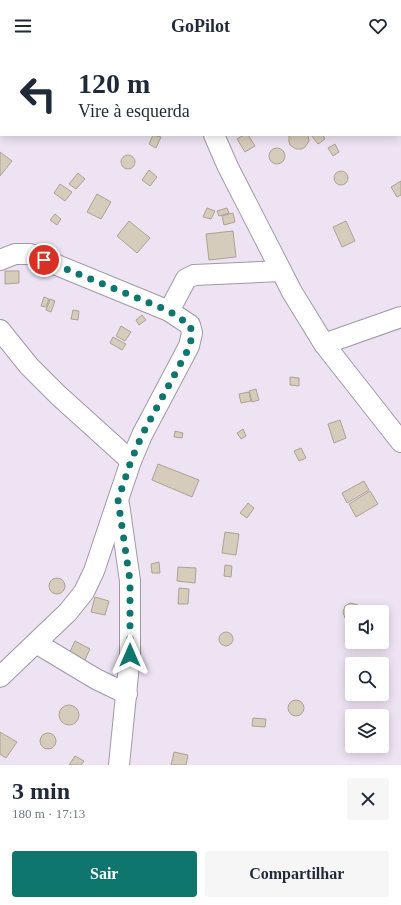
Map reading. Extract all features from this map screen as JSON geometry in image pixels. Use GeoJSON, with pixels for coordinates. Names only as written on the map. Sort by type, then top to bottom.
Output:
{"type":"FeatureCollection","features":[{"type":"Feature","properties":{"kind":"street"},"geometry":{"type":"LineString","coordinates":[[214,136],[228,167],[292,292],[324,344],[401,442]]}},
{"type":"Feature","properties":{"kind":"street"},"geometry":{"type":"LineString","coordinates":[[0,260],[15,254],[30,254],[169,311],[190,325],[192,333],[190,346],[142,435],[131,461],[94,571],[84,592],[68,612],[0,677]]}},
{"type":"Feature","properties":{"kind":"street"},"geometry":{"type":"LineString","coordinates":[[169,311],[186,279],[194,275],[281,271]]}},
{"type":"Feature","properties":{"kind":"street"},"geometry":{"type":"LineString","coordinates":[[324,344],[401,317]]}},
{"type":"Feature","properties":{"kind":"street"},"geometry":{"type":"LineString","coordinates":[[0,330],[29,366],[48,385],[131,461]]}},
{"type":"Feature","properties":{"kind":"street"},"geometry":{"type":"LineString","coordinates":[[118,500],[130,581],[130,655],[119,765]]}},
{"type":"Feature","properties":{"kind":"street"},"geometry":{"type":"LineString","coordinates":[[36,643],[96,679],[126,694]]}},
{"type":"Feature","properties":{"kind":"building"},"geometry":{"type":"Polygon","coordinates":[[[153,136],[161,137],[156,148],[149,144],[153,136]]]}},
{"type":"Feature","properties":{"kind":"building"},"geometry":{"type":"Polygon","coordinates":[[[242,136],[249,136],[255,146],[245,152],[237,139],[242,136]]]}},
{"type":"Feature","properties":{"kind":"building"},"geometry":{"type":"Polygon","coordinates":[[[289,136],[308,136],[309,141],[302,149],[296,149],[290,145],[289,136]]]}},
{"type":"Feature","properties":{"kind":"building"},"geometry":{"type":"Polygon","coordinates":[[[312,136],[324,136],[325,139],[318,144],[312,136]]]}},
{"type":"Feature","properties":{"kind":"building"},"geometry":{"type":"Polygon","coordinates":[[[335,144],[339,152],[333,156],[328,148],[335,144]]]}},
{"type":"Feature","properties":{"kind":"building"},"geometry":{"type":"Polygon","coordinates":[[[277,148],[284,153],[285,156],[280,163],[277,164],[270,159],[269,156],[274,149],[277,148]]]}},
{"type":"Feature","properties":{"kind":"building"},"geometry":{"type":"Polygon","coordinates":[[[0,152],[12,161],[0,176],[0,152]]]}},
{"type":"Feature","properties":{"kind":"building"},"geometry":{"type":"Polygon","coordinates":[[[125,155],[131,155],[135,159],[135,165],[131,169],[125,169],[121,165],[121,159],[125,155]]]}},
{"type":"Feature","properties":{"kind":"building"},"geometry":{"type":"Polygon","coordinates":[[[149,170],[157,177],[150,186],[142,180],[149,170]]]}},
{"type":"Feature","properties":{"kind":"building"},"geometry":{"type":"Polygon","coordinates":[[[338,171],[344,171],[348,175],[348,181],[344,185],[338,185],[334,181],[334,175],[338,171]]]}},
{"type":"Feature","properties":{"kind":"building"},"geometry":{"type":"Polygon","coordinates":[[[78,173],[85,179],[76,189],[69,184],[78,173]]]}},
{"type":"Feature","properties":{"kind":"building"},"geometry":{"type":"Polygon","coordinates":[[[401,181],[401,195],[397,197],[391,187],[401,181]]]}},
{"type":"Feature","properties":{"kind":"building"},"geometry":{"type":"Polygon","coordinates":[[[60,184],[72,192],[65,201],[54,193],[60,184]]]}},
{"type":"Feature","properties":{"kind":"building"},"geometry":{"type":"Polygon","coordinates":[[[97,194],[111,202],[101,219],[87,212],[97,194]]]}},
{"type":"Feature","properties":{"kind":"building"},"geometry":{"type":"Polygon","coordinates":[[[207,208],[215,211],[211,219],[203,217],[207,208]]]}},
{"type":"Feature","properties":{"kind":"building"},"geometry":{"type":"Polygon","coordinates":[[[227,208],[229,213],[219,216],[217,211],[227,208]]]}},
{"type":"Feature","properties":{"kind":"building"},"geometry":{"type":"Polygon","coordinates":[[[233,213],[235,222],[224,225],[222,216],[233,213]]]}},
{"type":"Feature","properties":{"kind":"building"},"geometry":{"type":"Polygon","coordinates":[[[55,214],[61,219],[57,225],[50,220],[55,214]]]}},
{"type":"Feature","properties":{"kind":"building"},"geometry":{"type":"Polygon","coordinates":[[[129,221],[150,238],[137,253],[117,236],[129,221]]]}},
{"type":"Feature","properties":{"kind":"building"},"geometry":{"type":"Polygon","coordinates":[[[346,221],[355,241],[342,247],[333,227],[346,221]]]}},
{"type":"Feature","properties":{"kind":"building"},"geometry":{"type":"Polygon","coordinates":[[[233,231],[236,257],[209,260],[206,234],[233,231]]]}},
{"type":"Feature","properties":{"kind":"building"},"geometry":{"type":"Polygon","coordinates":[[[5,271],[19,271],[19,283],[5,284],[5,271]]]}},
{"type":"Feature","properties":{"kind":"building"},"geometry":{"type":"Polygon","coordinates":[[[44,297],[49,299],[46,307],[41,306],[44,297]]]}},
{"type":"Feature","properties":{"kind":"building"},"geometry":{"type":"Polygon","coordinates":[[[50,299],[55,301],[51,312],[46,310],[50,299]]]}},
{"type":"Feature","properties":{"kind":"building"},"geometry":{"type":"Polygon","coordinates":[[[73,310],[79,311],[78,320],[71,319],[73,310]]]}},
{"type":"Feature","properties":{"kind":"building"},"geometry":{"type":"Polygon","coordinates":[[[142,315],[146,320],[139,325],[136,320],[142,315]]]}},
{"type":"Feature","properties":{"kind":"building"},"geometry":{"type":"Polygon","coordinates":[[[121,326],[131,332],[125,341],[116,336],[121,326]]]}},
{"type":"Feature","properties":{"kind":"building"},"geometry":{"type":"Polygon","coordinates":[[[113,337],[126,344],[122,350],[110,343],[113,337]]]}},
{"type":"Feature","properties":{"kind":"building"},"geometry":{"type":"Polygon","coordinates":[[[290,377],[299,378],[299,386],[290,385],[290,377]]]}},
{"type":"Feature","properties":{"kind":"building"},"geometry":{"type":"Polygon","coordinates":[[[256,389],[259,400],[252,402],[249,391],[256,389]]]}},
{"type":"Feature","properties":{"kind":"building"},"geometry":{"type":"Polygon","coordinates":[[[249,392],[251,401],[241,403],[239,394],[249,392]]]}},
{"type":"Feature","properties":{"kind":"building"},"geometry":{"type":"Polygon","coordinates":[[[340,420],[346,438],[334,443],[328,424],[340,420]]]}},
{"type":"Feature","properties":{"kind":"building"},"geometry":{"type":"Polygon","coordinates":[[[243,429],[246,436],[241,439],[237,433],[243,429]]]}},
{"type":"Feature","properties":{"kind":"building"},"geometry":{"type":"Polygon","coordinates":[[[175,431],[183,433],[182,438],[174,437],[175,431]]]}},
{"type":"Feature","properties":{"kind":"building"},"geometry":{"type":"Polygon","coordinates":[[[301,448],[306,458],[299,461],[294,451],[301,448]]]}},
{"type":"Feature","properties":{"kind":"building"},"geometry":{"type":"Polygon","coordinates":[[[158,464],[199,480],[192,497],[152,480],[158,464]]]}},
{"type":"Feature","properties":{"kind":"building"},"geometry":{"type":"Polygon","coordinates":[[[364,481],[369,490],[347,503],[342,493],[364,481]]]}},
{"type":"Feature","properties":{"kind":"building"},"geometry":{"type":"Polygon","coordinates":[[[370,491],[378,504],[356,517],[349,504],[370,491]]]}},
{"type":"Feature","properties":{"kind":"building"},"geometry":{"type":"Polygon","coordinates":[[[248,503],[254,508],[247,518],[240,513],[248,503]]]}},
{"type":"Feature","properties":{"kind":"building"},"geometry":{"type":"Polygon","coordinates":[[[225,532],[239,534],[236,555],[222,553],[225,532]]]}},
{"type":"Feature","properties":{"kind":"building"},"geometry":{"type":"Polygon","coordinates":[[[159,562],[160,573],[152,573],[151,564],[159,562]]]}},
{"type":"Feature","properties":{"kind":"building"},"geometry":{"type":"Polygon","coordinates":[[[225,565],[232,566],[231,577],[224,576],[225,565]]]}},
{"type":"Feature","properties":{"kind":"building"},"geometry":{"type":"Polygon","coordinates":[[[178,567],[196,568],[195,583],[177,581],[178,567]]]}},
{"type":"Feature","properties":{"kind":"building"},"geometry":{"type":"Polygon","coordinates":[[[57,578],[63,580],[65,586],[63,592],[57,594],[51,592],[49,586],[51,580],[57,578]]]}},
{"type":"Feature","properties":{"kind":"building"},"geometry":{"type":"Polygon","coordinates":[[[179,588],[189,589],[188,604],[178,604],[179,588]]]}},
{"type":"Feature","properties":{"kind":"building"},"geometry":{"type":"Polygon","coordinates":[[[95,597],[109,601],[105,615],[91,612],[95,597]]]}},
{"type":"Feature","properties":{"kind":"building"},"geometry":{"type":"Polygon","coordinates":[[[350,603],[358,605],[347,605],[350,603]]]}},
{"type":"Feature","properties":{"kind":"building"},"geometry":{"type":"Polygon","coordinates":[[[345,606],[345,618],[343,612],[345,606]]]}},
{"type":"Feature","properties":{"kind":"building"},"geometry":{"type":"Polygon","coordinates":[[[223,632],[229,632],[233,636],[233,642],[229,646],[223,646],[219,642],[219,636],[223,632]]]}},
{"type":"Feature","properties":{"kind":"building"},"geometry":{"type":"Polygon","coordinates":[[[75,641],[90,649],[83,664],[68,656],[75,641]]]}},
{"type":"Feature","properties":{"kind":"building"},"geometry":{"type":"Polygon","coordinates":[[[293,700],[299,700],[304,705],[302,714],[299,716],[293,716],[288,711],[288,705],[293,700]]]}},
{"type":"Feature","properties":{"kind":"building"},"geometry":{"type":"Polygon","coordinates":[[[69,705],[76,708],[79,715],[76,722],[69,725],[62,722],[59,715],[62,708],[69,705]]]}},
{"type":"Feature","properties":{"kind":"building"},"geometry":{"type":"Polygon","coordinates":[[[253,718],[266,719],[265,727],[252,726],[253,718]]]}},
{"type":"Feature","properties":{"kind":"building"},"geometry":{"type":"Polygon","coordinates":[[[0,732],[17,742],[6,758],[0,754],[0,732]]]}},
{"type":"Feature","properties":{"kind":"building"},"geometry":{"type":"Polygon","coordinates":[[[48,733],[54,735],[56,741],[54,747],[48,749],[42,747],[40,741],[42,735],[48,733]]]}},
{"type":"Feature","properties":{"kind":"building"},"geometry":{"type":"Polygon","coordinates":[[[174,752],[188,755],[186,765],[171,765],[174,752]]]}},
{"type":"Feature","properties":{"kind":"building"},"geometry":{"type":"Polygon","coordinates":[[[75,756],[84,761],[81,765],[69,765],[75,756]]]}},
{"type":"Feature","properties":{"kind":"route"},"geometry":{"type":"LineString","coordinates":[[44,260],[169,311],[190,325],[192,333],[190,346],[142,435],[131,461],[118,500],[130,581],[130,655]]}}]}
